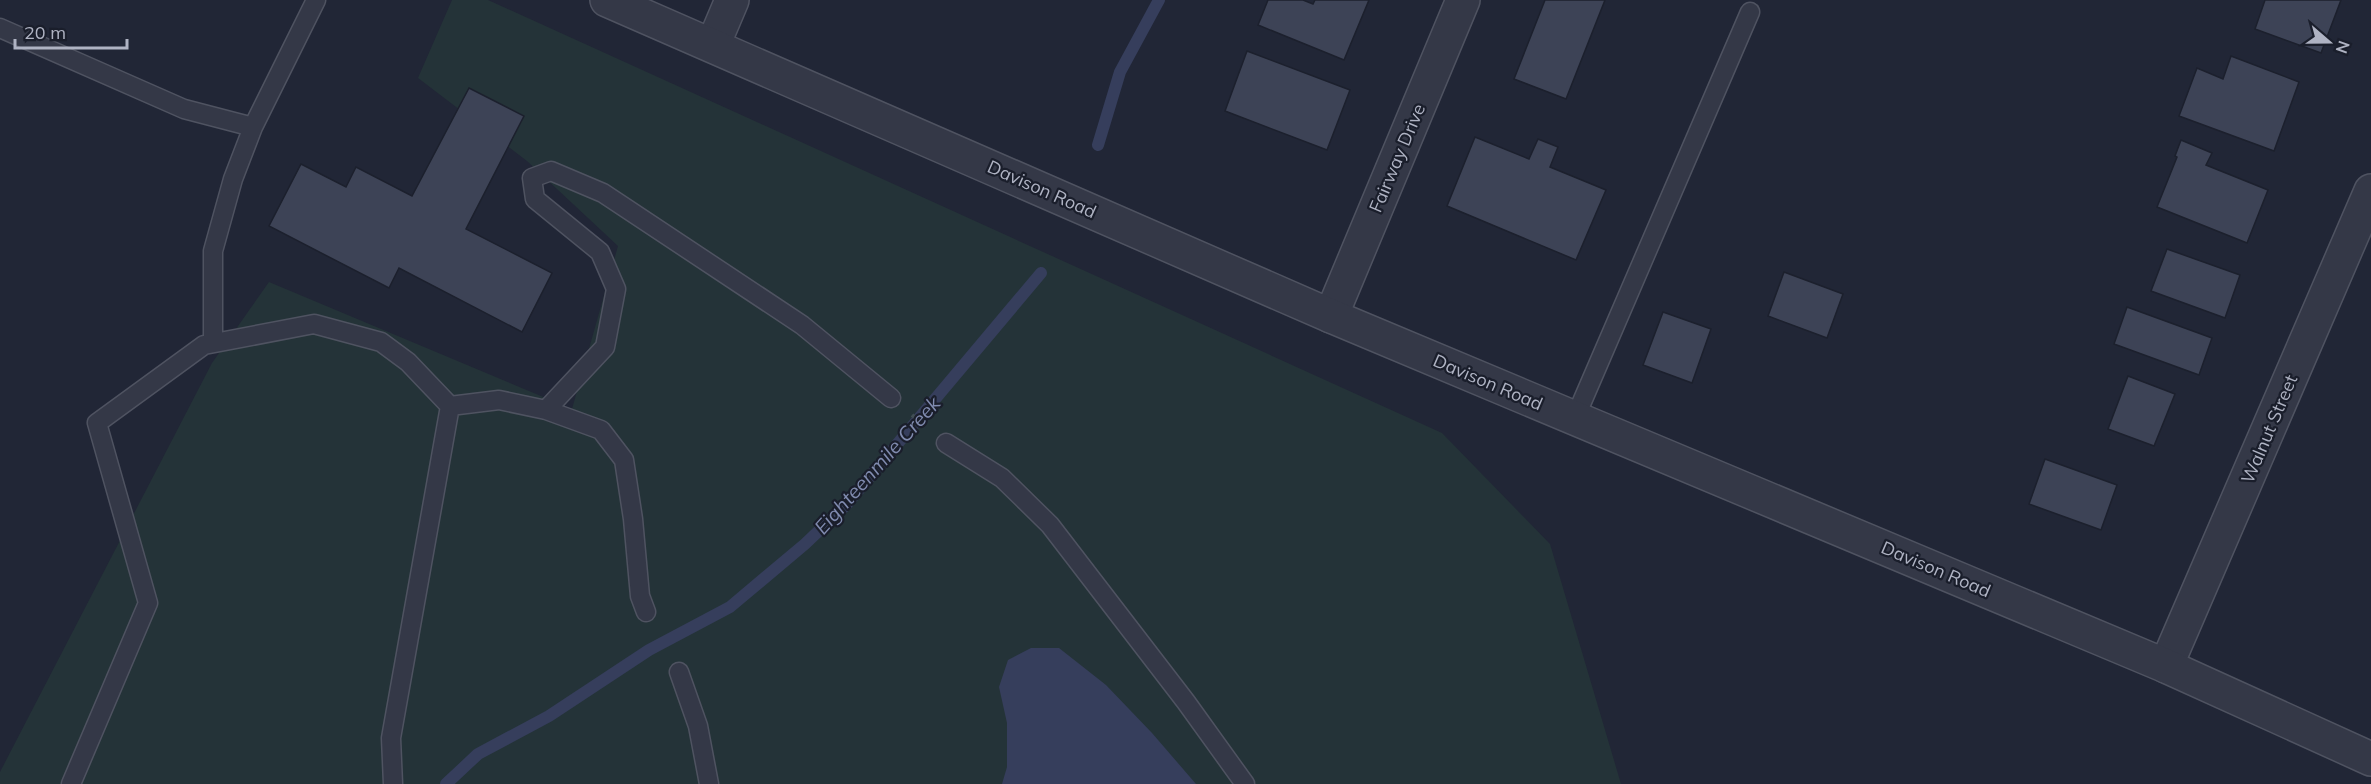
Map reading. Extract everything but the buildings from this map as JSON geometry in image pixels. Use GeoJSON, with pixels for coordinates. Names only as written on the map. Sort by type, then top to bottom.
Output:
{"type":"FeatureCollection","features":[{"type":"Feature","properties":{"kind":"street","name":"Davison Road"},"geometry":{"type":"LineString","coordinates":[[607,0],[1331,316],[2166,666],[2371,759]]}},
{"type":"Feature","properties":{"kind":"street"},"geometry":{"type":"LineString","coordinates":[[713,45],[732,0]]}},
{"type":"Feature","properties":{"kind":"street","name":"Fairway Drive"},"geometry":{"type":"LineString","coordinates":[[1331,316],[1463,0]]}},
{"type":"Feature","properties":{"kind":"street","name":"Walnut Street"},"geometry":{"type":"LineString","coordinates":[[2166,666],[2371,191]]}},
{"type":"Feature","properties":{"kind":"lane"},"geometry":{"type":"LineString","coordinates":[[213,343],[213,251],[233,179],[253,127],[316,0]]}},
{"type":"Feature","properties":{"kind":"lane"},"geometry":{"type":"LineString","coordinates":[[1575,418],[1750,12]]}},
{"type":"Feature","properties":{"kind":"lane"},"geometry":{"type":"LineString","coordinates":[[0,28],[184,109],[253,127]]}},
{"type":"Feature","properties":{"kind":"lane"},"geometry":{"type":"LineString","coordinates":[[546,410],[605,347],[616,289],[600,252],[535,199],[532,178],[551,171],[603,193],[802,325],[891,398]]}},
{"type":"Feature","properties":{"kind":"lane"},"geometry":{"type":"LineString","coordinates":[[71,784],[148,603],[97,423],[204,345],[314,324],[381,342],[408,362],[450,406]]}},
{"type":"Feature","properties":{"kind":"lane"},"geometry":{"type":"LineString","coordinates":[[450,406],[499,400],[546,410],[601,430],[624,460],[633,519],[640,596],[646,612]]}},
{"type":"Feature","properties":{"kind":"lane"},"geometry":{"type":"LineString","coordinates":[[393,784],[391,738],[450,406]]}},
{"type":"Feature","properties":{"kind":"lane"},"geometry":{"type":"LineString","coordinates":[[946,443],[1002,478],[1050,525],[1186,702],[1245,784]]}},
{"type":"Feature","properties":{"kind":"lane"},"geometry":{"type":"LineString","coordinates":[[679,672],[698,726],[710,784]]}},
{"type":"Feature","properties":{"kind":"path"},"geometry":{"type":"LineString","coordinates":[[891,398],[946,443]]}},
{"type":"Feature","properties":{"kind":"shaded area"},"geometry":{"type":"Polygon","coordinates":[[[452,0],[488,0],[1442,433],[1550,544],[1621,784],[0,784],[0,772],[212,363],[269,282],[572,409],[618,246],[527,161],[418,78],[452,0]]]}},
{"type":"Feature","properties":{"kind":"water"},"geometry":{"type":"Polygon","coordinates":[[[1031,648],[1059,648],[1106,685],[1196,784],[1002,784],[1007,767],[1007,723],[999,687],[1008,660],[1031,648]]]}},
{"type":"Feature","properties":{"kind":"waterway","name":"Eighteenmile Creek"},"geometry":{"type":"LineString","coordinates":[[1098,145],[1120,72],[1159,0]]}},
{"type":"Feature","properties":{"kind":"waterway","name":"Eighteenmile Creek"},"geometry":{"type":"LineString","coordinates":[[446,784],[478,754],[549,716],[649,650],[730,607],[805,544],[846,505],[1041,273]]}}]}
